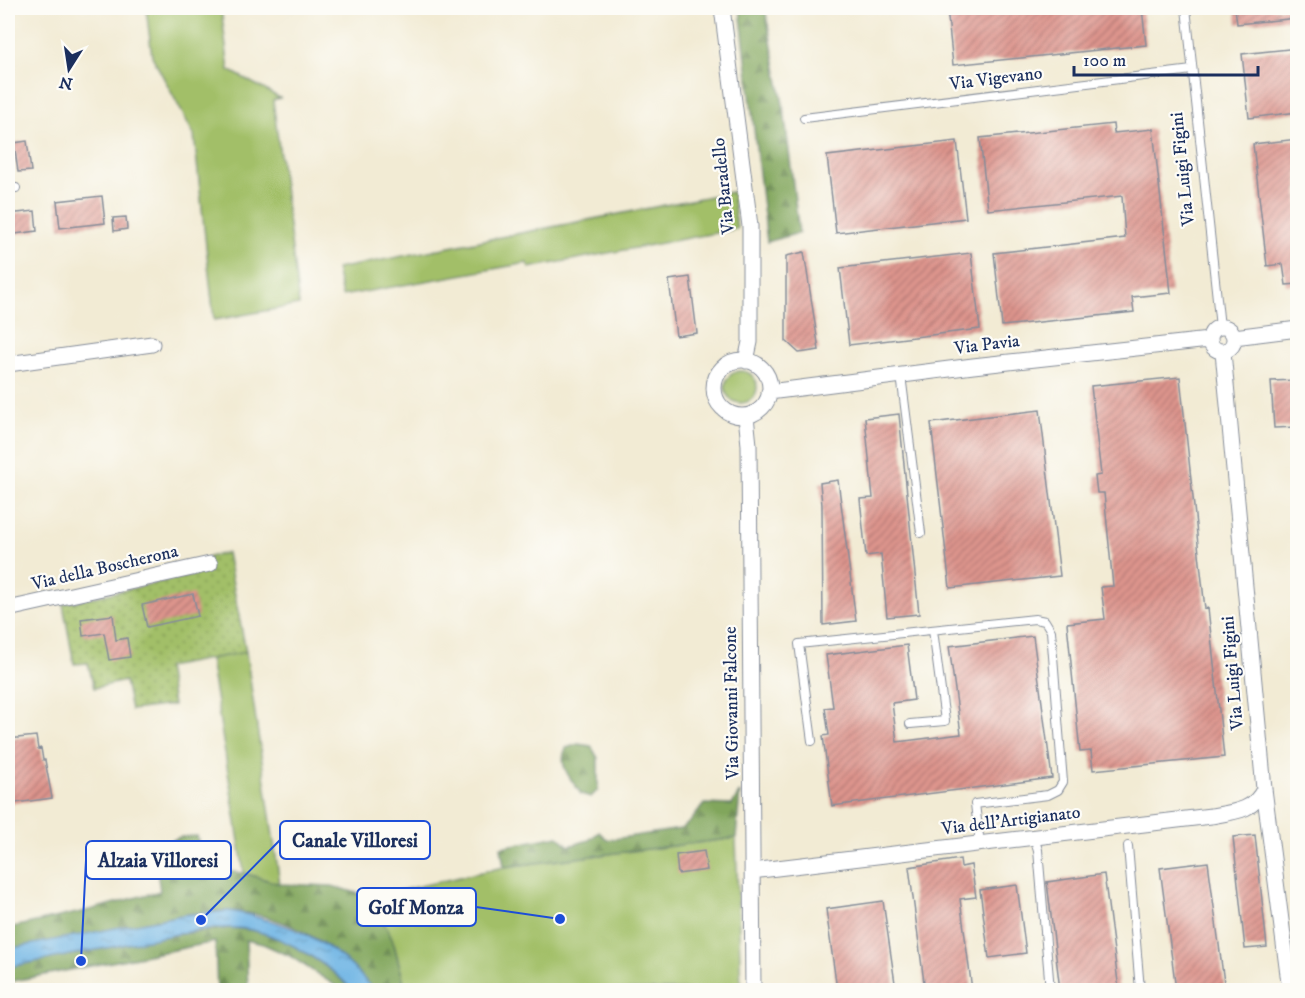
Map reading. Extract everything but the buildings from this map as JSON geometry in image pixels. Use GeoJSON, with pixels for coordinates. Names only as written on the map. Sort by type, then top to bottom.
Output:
{"type":"FeatureCollection","features":[{"type":"Feature","properties":{"kind":"street","name":"Via Baradello"},"geometry":{"type":"LineString","coordinates":[[722,8],[750,226],[750,342],[746,361]]}},
{"type":"Feature","properties":{"kind":"street"},"geometry":{"type":"LineString","coordinates":[[1220,327],[1232,332],[1234,337],[1234,344],[1223,352],[1217,351],[1209,340],[1215,329],[1220,327]]}},
{"type":"Feature","properties":{"kind":"street"},"geometry":{"type":"LineString","coordinates":[[1234,337],[1298,330]]}},
{"type":"Feature","properties":{"kind":"street","name":"Via Pavia"},"geometry":{"type":"LineString","coordinates":[[770,392],[1209,340]]}},
{"type":"Feature","properties":{"kind":"street"},"geometry":{"type":"LineString","coordinates":[[8,364],[152,344]]}},
{"type":"Feature","properties":{"kind":"street","name":"Via Luigi Figini"},"geometry":{"type":"LineString","coordinates":[[1223,352],[1264,789],[1290,990]]}},
{"type":"Feature","properties":{"kind":"street"},"geometry":{"type":"LineString","coordinates":[[746,361],[761,368],[769,384],[770,392],[762,408],[746,416],[736,416],[720,406],[714,388],[715,379],[727,364],[746,361]]}},
{"type":"Feature","properties":{"kind":"street","name":"Via Giovanni Falcone"},"geometry":{"type":"LineString","coordinates":[[746,416],[753,990]]}},
{"type":"Feature","properties":{"kind":"street","name":"Via della Boscherona"},"geometry":{"type":"LineString","coordinates":[[8,609],[210,564]]}},
{"type":"Feature","properties":{"kind":"street","name":"Via dell'Artigianato"},"geometry":{"type":"LineString","coordinates":[[752,871],[1233,812],[1251,806],[1259,800],[1264,789]]}},
{"type":"Feature","properties":{"kind":"lane","name":"Via Luigi Figini"},"geometry":{"type":"LineString","coordinates":[[1186,8],[1220,327]]}},
{"type":"Feature","properties":{"kind":"lane","name":"Via Vigevano"},"geometry":{"type":"LineString","coordinates":[[804,118],[1192,70]]}},
{"type":"Feature","properties":{"kind":"lane"},"geometry":{"type":"LineString","coordinates":[[901,375],[921,533]]}},
{"type":"Feature","properties":{"kind":"lane"},"geometry":{"type":"LineString","coordinates":[[812,741],[799,644],[1035,619],[1045,621],[1051,631],[1063,782],[1058,790],[1048,795],[975,804],[980,844]]}},
{"type":"Feature","properties":{"kind":"lane"},"geometry":{"type":"LineString","coordinates":[[910,724],[945,721],[933,630]]}},
{"type":"Feature","properties":{"kind":"lane"},"geometry":{"type":"LineString","coordinates":[[1034,837],[1038,850],[1050,990]]}},
{"type":"Feature","properties":{"kind":"lane"},"geometry":{"type":"LineString","coordinates":[[1128,846],[1140,990]]}},
{"type":"Feature","properties":{"kind":"green space"},"geometry":{"type":"Polygon","coordinates":[[[146,8],[221,8],[229,70],[280,98],[273,100],[299,305],[214,320],[194,135],[152,56],[146,8]]]}},
{"type":"Feature","properties":{"kind":"green space"},"geometry":{"type":"Polygon","coordinates":[[[740,8],[765,8],[784,110],[799,233],[767,242],[740,8]]]}},
{"type":"Feature","properties":{"kind":"green space"},"geometry":{"type":"Polygon","coordinates":[[[732,192],[737,229],[529,268],[527,263],[342,296],[336,269],[732,192]]]}},
{"type":"Feature","properties":{"kind":"green space"},"geometry":{"type":"Polygon","coordinates":[[[741,371],[752,376],[757,387],[752,398],[741,403],[730,398],[725,387],[730,376],[741,371]]]}},
{"type":"Feature","properties":{"kind":"green space"},"geometry":{"type":"Polygon","coordinates":[[[227,553],[246,652],[167,667],[173,705],[131,710],[125,681],[94,688],[88,663],[74,664],[63,604],[210,571],[208,557],[227,553]]]}},
{"type":"Feature","properties":{"kind":"green space"},"geometry":{"type":"Polygon","coordinates":[[[246,652],[280,884],[244,873],[210,659],[246,652]]]}},
{"type":"Feature","properties":{"kind":"green space"},"geometry":{"type":"Polygon","coordinates":[[[578,744],[591,746],[598,758],[598,790],[591,797],[581,794],[564,767],[566,748],[578,744]]]}},
{"type":"Feature","properties":{"kind":"green space"},"geometry":{"type":"Polygon","coordinates":[[[740,792],[736,838],[504,867],[501,847],[558,836],[569,846],[589,840],[599,832],[607,840],[681,829],[691,821],[704,804],[732,805],[740,792]]]}},
{"type":"Feature","properties":{"kind":"green space"},"geometry":{"type":"Polygon","coordinates":[[[197,836],[204,869],[244,873],[280,884],[332,886],[371,897],[393,941],[406,990],[373,990],[360,974],[328,946],[290,926],[250,913],[229,911],[183,915],[8,949],[8,928],[86,911],[160,891],[156,865],[163,844],[180,837],[197,836]]]}},
{"type":"Feature","properties":{"kind":"green space"},"geometry":{"type":"Polygon","coordinates":[[[736,838],[741,990],[406,990],[393,941],[371,897],[504,867],[736,838]]]}},
{"type":"Feature","properties":{"kind":"green space"},"geometry":{"type":"Polygon","coordinates":[[[230,928],[266,934],[293,946],[320,963],[352,990],[342,990],[290,956],[263,944],[246,940],[248,990],[217,990],[215,942],[8,982],[8,967],[173,935],[230,928]]]}},
{"type":"Feature","properties":{"kind":"water"},"geometry":{"type":"Polygon","coordinates":[[[229,911],[271,921],[309,936],[343,959],[373,990],[352,990],[321,962],[282,940],[256,931],[229,928],[187,932],[8,967],[8,949],[183,915],[229,911]]]}},
{"type":"Feature","properties":{"kind":"place","name":"Golf Monza"},"geometry":{"type":"Point","coordinates":[560,919]}},
{"type":"Feature","properties":{"kind":"place","name":"Canale Villoresi"},"geometry":{"type":"Point","coordinates":[201,920]}},
{"type":"Feature","properties":{"kind":"place","name":"Alzaia Villoresi"},"geometry":{"type":"Point","coordinates":[81,961]}}]}
